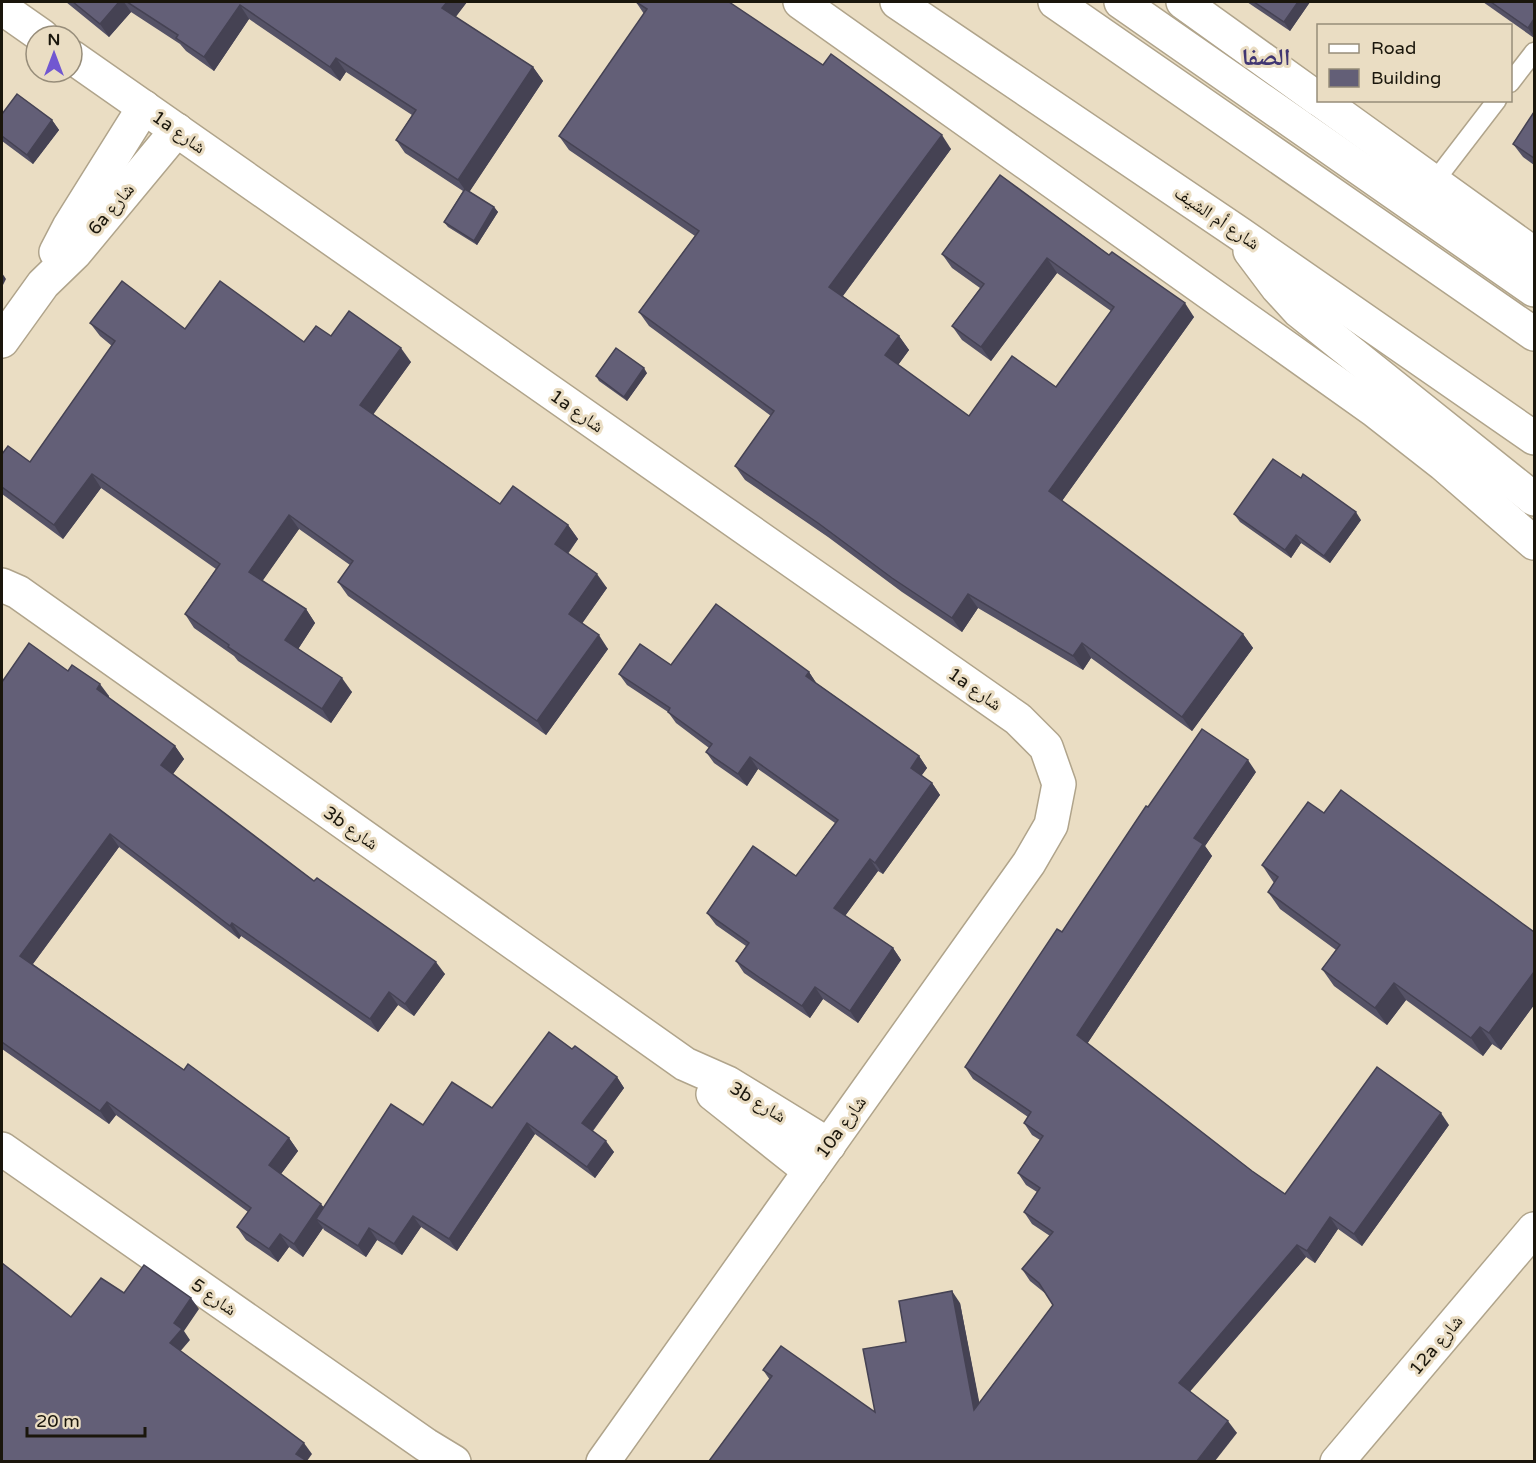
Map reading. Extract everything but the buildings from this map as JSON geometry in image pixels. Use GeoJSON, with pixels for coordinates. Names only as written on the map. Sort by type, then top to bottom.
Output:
{"type":"FeatureCollection","features":[{"type":"Feature","properties":{"kind":"street"},"geometry":{"type":"LineString","coordinates":[[800,2],[1374,410],[1443,464],[1534,543]]}},
{"type":"Feature","properties":{"kind":"street","name":"شارع أم الشيف"},"geometry":{"type":"LineString","coordinates":[[897,2],[1240,234],[1534,438]]}},
{"type":"Feature","properties":{"kind":"street"},"geometry":{"type":"LineString","coordinates":[[1055,2],[1534,334]]}},
{"type":"Feature","properties":{"kind":"street"},"geometry":{"type":"LineString","coordinates":[[1121,2],[1534,290]]}},
{"type":"Feature","properties":{"kind":"street"},"geometry":{"type":"LineString","coordinates":[[1183,2],[1317,99]]}},
{"type":"Feature","properties":{"kind":"street"},"geometry":{"type":"LineString","coordinates":[[2,8],[25,24]]}},
{"type":"Feature","properties":{"kind":"street","name":"1a شارع"},"geometry":{"type":"LineString","coordinates":[[84,65],[1018,719],[1046,747],[1059,784]]}},
{"type":"Feature","properties":{"kind":"street"},"geometry":{"type":"LineString","coordinates":[[1322,102],[1534,254]]}},
{"type":"Feature","properties":{"kind":"street","name":"6a شارع"},"geometry":{"type":"LineString","coordinates":[[43,284],[69,227],[144,107]]}},
{"type":"Feature","properties":{"kind":"street","name":"6a شارع"},"geometry":{"type":"LineString","coordinates":[[2,341],[43,284],[75,253],[177,130]]}},
{"type":"Feature","properties":{"kind":"street"},"geometry":{"type":"LineString","coordinates":[[1240,234],[1263,270],[1299,311],[1534,499]]}},
{"type":"Feature","properties":{"kind":"street","name":"3b شارع"},"geometry":{"type":"LineString","coordinates":[[7,583],[685,1064],[716,1096],[810,1172]]}},
{"type":"Feature","properties":{"kind":"street","name":"10a شارع"},"geometry":{"type":"LineString","coordinates":[[603,1461],[1029,863],[1052,825],[1059,784]]}},
{"type":"Feature","properties":{"kind":"street","name":"3b شارع"},"geometry":{"type":"LineString","coordinates":[[685,1064],[728,1083],[829,1145]]}},
{"type":"Feature","properties":{"kind":"street","name":"شارع 5"},"geometry":{"type":"LineString","coordinates":[[2,1149],[431,1453],[454,1461]]}},
{"type":"Feature","properties":{"kind":"street","name":"12a شارع"},"geometry":{"type":"LineString","coordinates":[[1337,1461],[1534,1230]]}},
{"type":"Feature","properties":{"kind":"lane"},"geometry":{"type":"LineString","coordinates":[[1512,80],[1534,52]]}},
{"type":"Feature","properties":{"kind":"lane"},"geometry":{"type":"LineString","coordinates":[[1434,182],[1495,102]]}},
{"type":"Feature","properties":{"kind":"district","name":"الصفا"},"geometry":{"type":"Point","coordinates":[1266,57]}}]}
